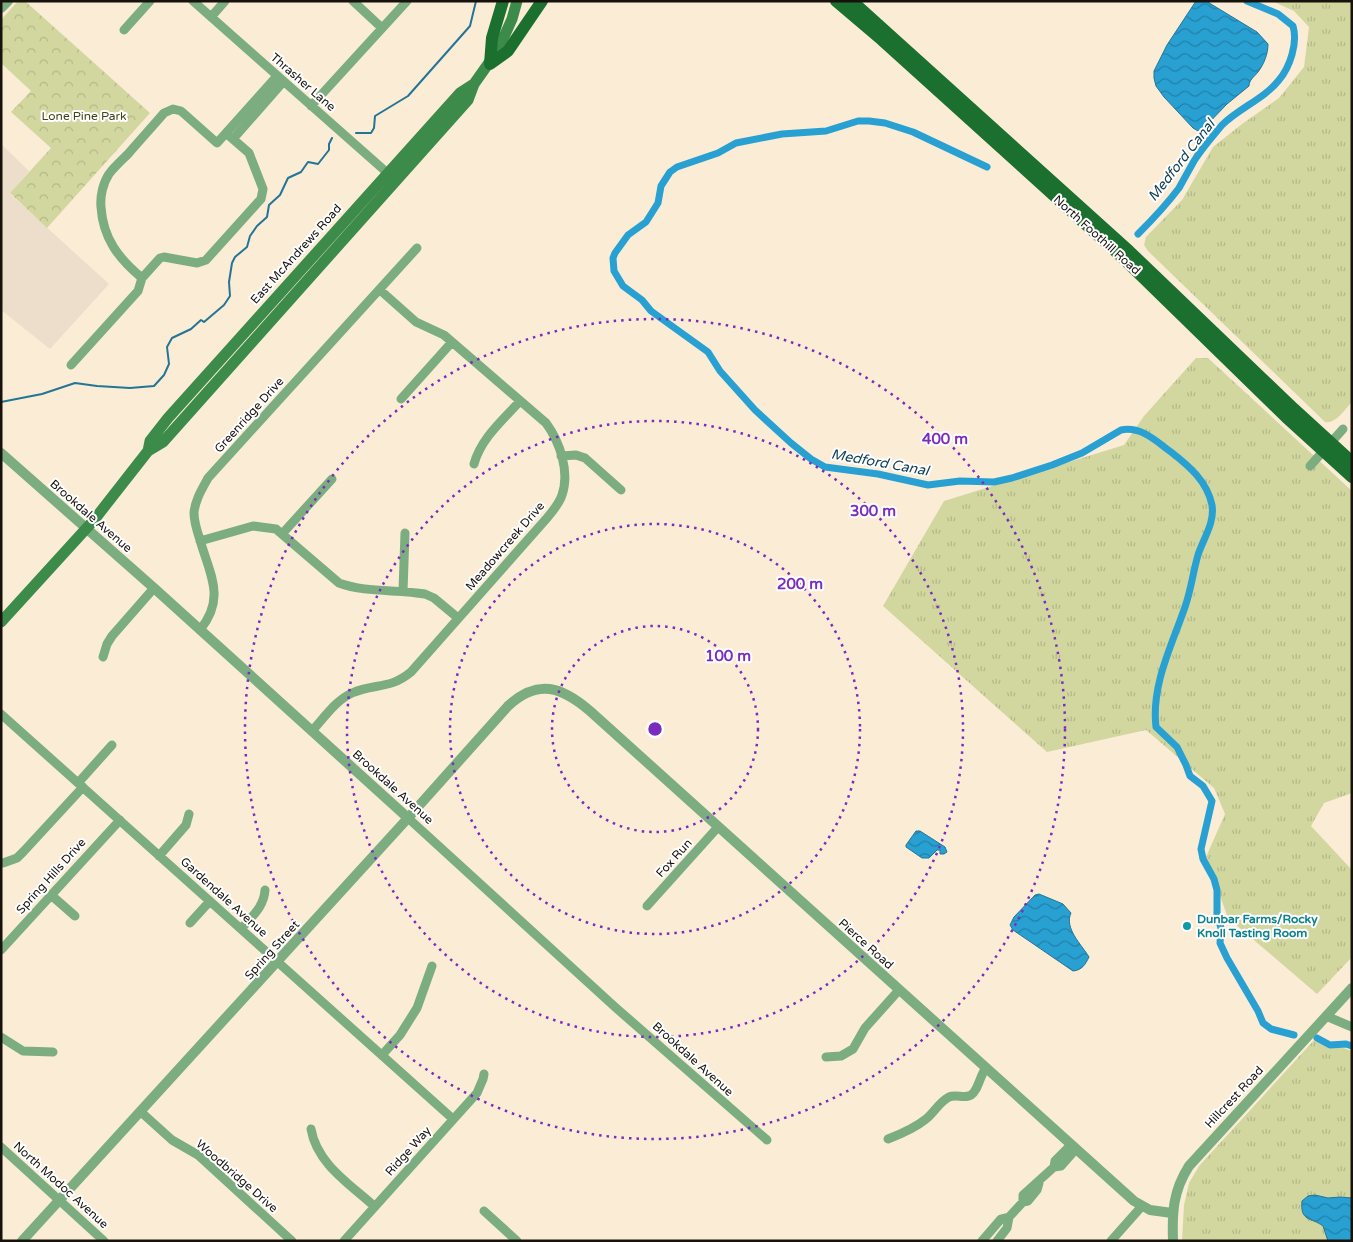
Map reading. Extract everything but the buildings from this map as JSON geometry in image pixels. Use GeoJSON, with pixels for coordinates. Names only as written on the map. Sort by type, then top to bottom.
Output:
{"type":"FeatureCollection","features":[{"type":"Feature","properties":{"kind":"main road"},"geometry":{"type":"LineString","coordinates":[[490,64],[492,38],[503,1]]}},
{"type":"Feature","properties":{"kind":"main road","name":"East McAndrews Road"},"geometry":{"type":"LineString","coordinates":[[1,622],[117,493],[148,451],[163,442],[392,177],[460,93],[474,84],[490,64],[506,34],[517,1]]}},
{"type":"Feature","properties":{"kind":"main road"},"geometry":{"type":"LineString","coordinates":[[490,64],[508,52],[542,1]]}},
{"type":"Feature","properties":{"kind":"main road","name":"North Foothill Road"},"geometry":{"type":"LineString","coordinates":[[836,1],[882,40],[1122,258],[1327,447],[1352,462]]}},
{"type":"Feature","properties":{"kind":"main road","name":"North Foothill Road"},"geometry":{"type":"LineString","coordinates":[[852,1],[1149,270],[1327,447],[1352,477]]}},
{"type":"Feature","properties":{"kind":"street"},"geometry":{"type":"LineString","coordinates":[[1,8],[8,1]]}},
{"type":"Feature","properties":{"kind":"street"},"geometry":{"type":"LineString","coordinates":[[124,30],[150,1]]}},
{"type":"Feature","properties":{"kind":"street","name":"Thrasher Lane"},"geometry":{"type":"LineString","coordinates":[[194,1],[392,177]]}},
{"type":"Feature","properties":{"kind":"street"},"geometry":{"type":"LineString","coordinates":[[211,17],[225,1]]}},
{"type":"Feature","properties":{"kind":"street"},"geometry":{"type":"LineString","coordinates":[[353,1],[382,28]]}},
{"type":"Feature","properties":{"kind":"street"},"geometry":{"type":"LineString","coordinates":[[311,106],[407,1]]}},
{"type":"Feature","properties":{"kind":"street"},"geometry":{"type":"LineString","coordinates":[[142,278],[126,265],[105,232],[100,200],[109,174],[164,114],[173,109],[181,111],[217,143],[229,136],[280,79]]}},
{"type":"Feature","properties":{"kind":"street"},"geometry":{"type":"LineString","coordinates":[[71,365],[138,291],[142,278],[160,258],[164,257],[197,263],[206,260],[262,199],[263,189],[249,153],[229,136]]}},
{"type":"Feature","properties":{"kind":"street","name":"Greenridge Drive"},"geometry":{"type":"LineString","coordinates":[[200,630],[212,613],[215,594],[194,514],[196,500],[208,478],[417,248]]}},
{"type":"Feature","properties":{"kind":"street","name":"Meadowcreek Drive"},"geometry":{"type":"LineString","coordinates":[[312,731],[347,696],[363,689],[395,683],[411,672],[557,506],[564,483],[561,456],[551,430],[546,424],[452,342],[438,332],[416,322],[380,290]]}},
{"type":"Feature","properties":{"kind":"street"},"geometry":{"type":"LineString","coordinates":[[401,399],[452,342]]}},
{"type":"Feature","properties":{"kind":"street"},"geometry":{"type":"LineString","coordinates":[[474,464],[476,456],[485,440],[520,401]]}},
{"type":"Feature","properties":{"kind":"street"},"geometry":{"type":"LineString","coordinates":[[1310,466],[1343,429]]}},
{"type":"Feature","properties":{"kind":"street","name":"Brookdale Avenue"},"geometry":{"type":"LineString","coordinates":[[1,453],[154,588],[615,1007],[767,1140]]}},
{"type":"Feature","properties":{"kind":"street"},"geometry":{"type":"LineString","coordinates":[[561,456],[576,455],[585,458],[620,490]]}},
{"type":"Feature","properties":{"kind":"street"},"geometry":{"type":"LineString","coordinates":[[282,534],[332,479]]}},
{"type":"Feature","properties":{"kind":"street"},"geometry":{"type":"LineString","coordinates":[[200,541],[253,526],[276,529],[339,583],[364,589],[425,594],[434,598],[458,618]]}},
{"type":"Feature","properties":{"kind":"street"},"geometry":{"type":"LineString","coordinates":[[403,591],[405,533]]}},
{"type":"Feature","properties":{"kind":"street"},"geometry":{"type":"LineString","coordinates":[[103,657],[112,636],[154,588]]}},
{"type":"Feature","properties":{"kind":"street","name":"Spring Street"},"geometry":{"type":"LineString","coordinates":[[22,1241],[515,700],[530,690],[546,688]]}},
{"type":"Feature","properties":{"kind":"street","name":"Pierce Road"},"geometry":{"type":"LineString","coordinates":[[546,688],[566,693],[584,705],[1124,1192],[1142,1206],[1161,1212],[1172,1213]]}},
{"type":"Feature","properties":{"kind":"street","name":"Gardendale Avenue"},"geometry":{"type":"LineString","coordinates":[[1,714],[453,1119]]}},
{"type":"Feature","properties":{"kind":"street"},"geometry":{"type":"LineString","coordinates":[[3,863],[17,858],[24,851],[112,745]]}},
{"type":"Feature","properties":{"kind":"street"},"geometry":{"type":"LineString","coordinates":[[160,856],[186,825],[189,814]]}},
{"type":"Feature","properties":{"kind":"street","name":"Spring Hills Drive"},"geometry":{"type":"LineString","coordinates":[[1,950],[120,820]]}},
{"type":"Feature","properties":{"kind":"street","name":"Fox Run"},"geometry":{"type":"LineString","coordinates":[[647,906],[718,827]]}},
{"type":"Feature","properties":{"kind":"street"},"geometry":{"type":"LineString","coordinates":[[241,929],[261,907],[265,890]]}},
{"type":"Feature","properties":{"kind":"street"},"geometry":{"type":"LineString","coordinates":[[51,895],[75,916]]}},
{"type":"Feature","properties":{"kind":"street"},"geometry":{"type":"LineString","coordinates":[[190,923],[210,901]]}},
{"type":"Feature","properties":{"kind":"street"},"geometry":{"type":"LineString","coordinates":[[382,1055],[400,1035],[417,1008],[432,966]]}},
{"type":"Feature","properties":{"kind":"street","name":"Hillcrest Road"},"geometry":{"type":"LineString","coordinates":[[1173,1241],[1172,1213],[1179,1185],[1194,1158],[1352,988]]}},
{"type":"Feature","properties":{"kind":"street"},"geometry":{"type":"LineString","coordinates":[[826,1057],[841,1056],[853,1049],[865,1028],[899,990]]}},
{"type":"Feature","properties":{"kind":"street"},"geometry":{"type":"LineString","coordinates":[[1326,1016],[1352,1028]]}},
{"type":"Feature","properties":{"kind":"street"},"geometry":{"type":"LineString","coordinates":[[1,1038],[22,1051],[53,1052]]}},
{"type":"Feature","properties":{"kind":"street"},"geometry":{"type":"LineString","coordinates":[[888,1139],[918,1125],[950,1097],[970,1096],[974,1093],[986,1068]]}},
{"type":"Feature","properties":{"kind":"street","name":"Ridge Way"},"geometry":{"type":"LineString","coordinates":[[344,1241],[477,1093],[481,1087],[484,1074]]}},
{"type":"Feature","properties":{"kind":"street","name":"Woodbridge Drive"},"geometry":{"type":"LineString","coordinates":[[141,1112],[172,1140],[198,1156],[292,1241]]}},
{"type":"Feature","properties":{"kind":"street"},"geometry":{"type":"LineString","coordinates":[[311,1129],[313,1142],[329,1166],[374,1206]]}},
{"type":"Feature","properties":{"kind":"street","name":"North Modoc Avenue"},"geometry":{"type":"LineString","coordinates":[[1,1147],[104,1241]]}},
{"type":"Feature","properties":{"kind":"street"},"geometry":{"type":"LineString","coordinates":[[997,1241],[1007,1228],[1009,1217],[1023,1202],[1028,1201],[1037,1190],[1039,1183],[1054,1167],[1061,1166],[1074,1147]]}},
{"type":"Feature","properties":{"kind":"street"},"geometry":{"type":"LineString","coordinates":[[1111,1241],[1142,1206]]}},
{"type":"Feature","properties":{"kind":"street"},"geometry":{"type":"LineString","coordinates":[[484,1211],[517,1241]]}},
{"type":"Feature","properties":{"kind":"street"},"geometry":{"type":"LineString","coordinates":[[982,1241],[1001,1219],[1009,1217]]}},
{"type":"Feature","properties":{"kind":"shaded area"},"geometry":{"type":"Polygon","coordinates":[[[1,144],[29,171],[10,194],[109,284],[50,349],[1,310],[1,144]]]}},
{"type":"Feature","properties":{"kind":"green space","name":"Lone Pine Park"},"geometry":{"type":"Polygon","coordinates":[[[18,1],[25,1],[150,113],[47,228],[10,193],[51,148],[11,112],[31,91],[1,63],[1,20],[18,1]]]}},
{"type":"Feature","properties":{"kind":"green space"},"geometry":{"type":"Polygon","coordinates":[[[1272,1],[1352,1],[1352,402],[1340,416],[1329,422],[1325,422],[1144,245],[1146,237],[1182,200],[1213,147],[1279,98],[1304,67],[1309,27],[1294,11],[1272,1]]]}},
{"type":"Feature","properties":{"kind":"green space"},"geometry":{"type":"Polygon","coordinates":[[[1196,358],[1208,358],[1352,491],[1352,793],[1324,803],[1311,826],[1352,870],[1352,957],[1317,994],[1228,918],[1206,857],[1225,814],[1214,788],[1146,730],[1047,752],[883,606],[944,501],[1124,445],[1144,416],[1196,358]]]}},
{"type":"Feature","properties":{"kind":"green space"},"geometry":{"type":"Polygon","coordinates":[[[1316,1038],[1352,1051],[1352,1241],[1182,1241],[1184,1205],[1189,1183],[1199,1166],[1316,1038]]]}},
{"type":"Feature","properties":{"kind":"water"},"geometry":{"type":"Polygon","coordinates":[[[1196,1],[1206,1],[1257,32],[1268,44],[1264,62],[1249,86],[1227,104],[1200,132],[1193,128],[1164,97],[1156,86],[1154,78],[1154,71],[1167,45],[1196,1]]]}},
{"type":"Feature","properties":{"kind":"water"},"geometry":{"type":"Polygon","coordinates":[[[916,831],[920,831],[945,847],[947,852],[940,854],[940,850],[937,850],[929,858],[922,858],[906,847],[916,831]]]}},
{"type":"Feature","properties":{"kind":"water"},"geometry":{"type":"Polygon","coordinates":[[[1039,894],[1063,904],[1071,913],[1069,919],[1072,930],[1089,957],[1085,965],[1079,970],[1073,971],[1013,930],[1010,925],[1014,917],[1035,895],[1039,894]]]}},
{"type":"Feature","properties":{"kind":"water"},"geometry":{"type":"Polygon","coordinates":[[[1315,1195],[1328,1198],[1352,1198],[1352,1241],[1328,1241],[1323,1226],[1305,1216],[1302,1201],[1308,1196],[1315,1195]]]}},
{"type":"Feature","properties":{"kind":"waterway"},"geometry":{"type":"LineString","coordinates":[[356,133],[371,133],[374,128],[375,116],[408,96],[470,26],[476,1]]}},
{"type":"Feature","properties":{"kind":"waterway","name":"Medford Canal"},"geometry":{"type":"LineString","coordinates":[[1138,234],[1179,188],[1197,156],[1222,125],[1273,87],[1287,68],[1294,47],[1293,26],[1278,14],[1247,1]]}},
{"type":"Feature","properties":{"kind":"waterway","name":"Medford Canal"},"geometry":{"type":"LineString","coordinates":[[987,167],[913,132],[885,123],[869,121],[858,121],[826,131],[782,134],[736,143],[718,153],[677,167],[670,172],[661,186],[658,203],[646,222],[628,235],[615,253],[613,258],[614,271],[623,286],[642,300],[651,311],[708,352],[720,371],[755,410],[791,443],[811,459],[825,467],[878,474],[928,485],[960,481],[994,482],[1052,465],[1082,453],[1121,430],[1128,429],[1142,432],[1154,439],[1184,463],[1202,481],[1210,496],[1212,518],[1198,555],[1187,601],[1164,666],[1155,711],[1156,727],[1177,747],[1190,776],[1203,786],[1212,801],[1201,849],[1203,859],[1214,879],[1217,890],[1217,915],[1221,928],[1220,943],[1263,1023],[1271,1029],[1294,1035]]}},
{"type":"Feature","properties":{"kind":"waterway"},"geometry":{"type":"LineString","coordinates":[[1,402],[42,394],[75,383],[130,388],[154,386],[164,375],[169,364],[167,347],[172,338],[191,329],[201,320],[204,322],[224,305],[230,296],[229,282],[232,263],[235,257],[247,247],[250,236],[267,217],[269,205],[280,195],[288,178],[301,172],[308,162],[318,164],[329,150],[332,138]]}},
{"type":"Feature","properties":{"kind":"waterway","name":"Medford Canal"},"geometry":{"type":"LineString","coordinates":[[1317,1038],[1330,1045],[1346,1044],[1352,1046]]}},
{"type":"Feature","properties":{"kind":"place","name":"Dunbar Farms/Rocky Knoll Tasting Room"},"geometry":{"type":"Point","coordinates":[1187,926]}}]}
